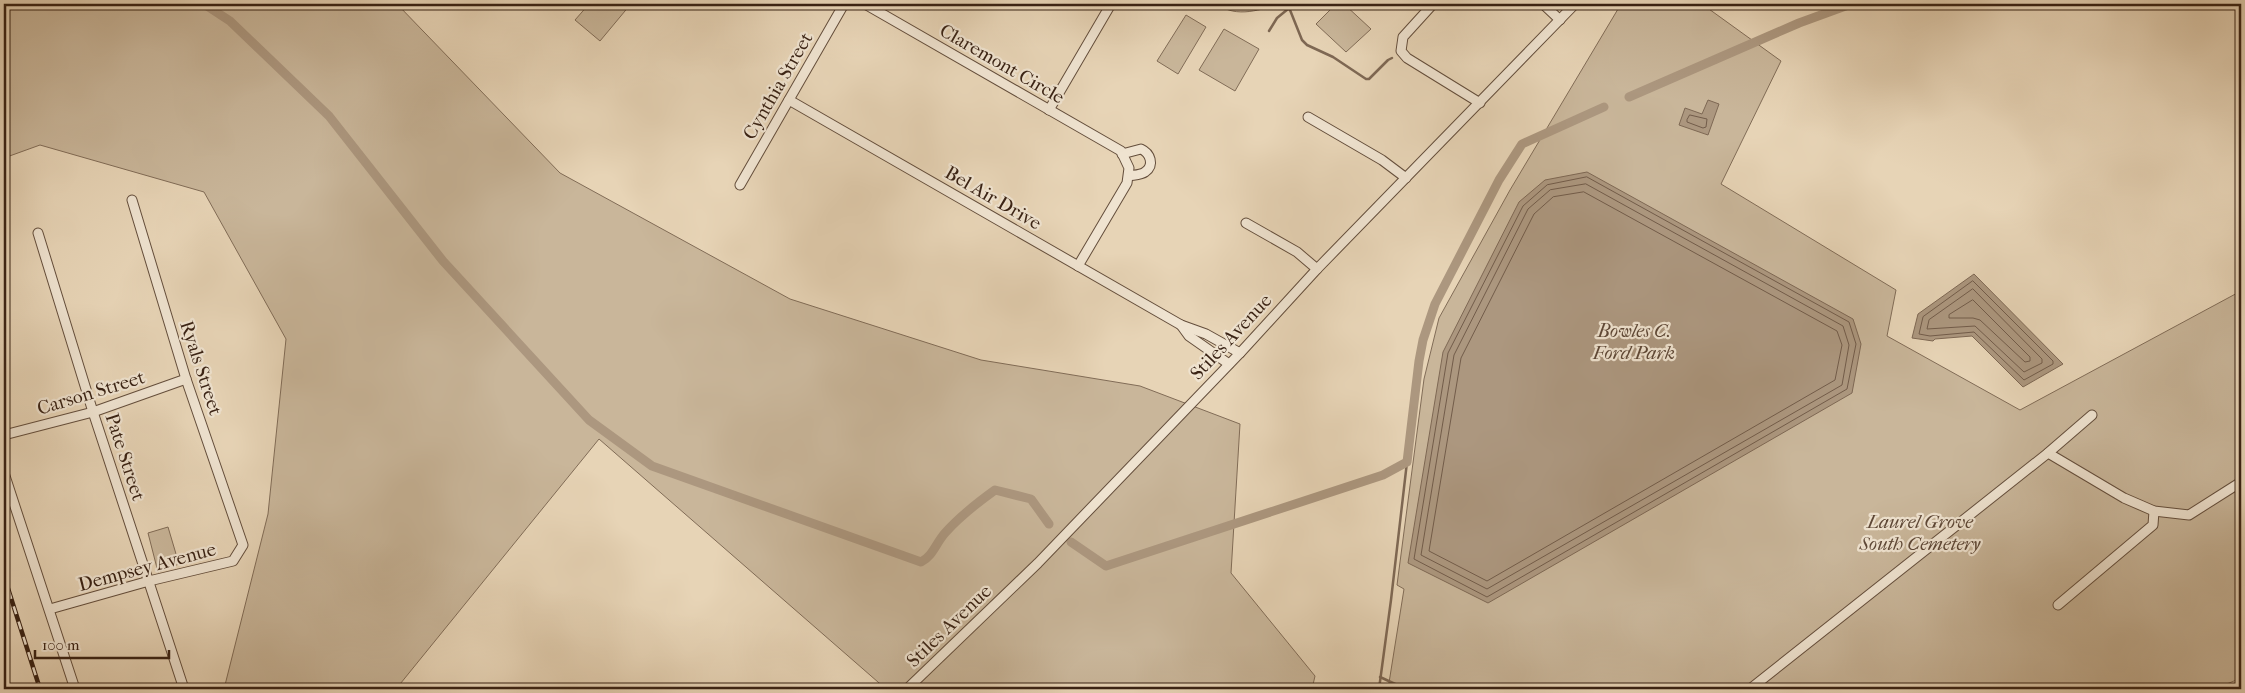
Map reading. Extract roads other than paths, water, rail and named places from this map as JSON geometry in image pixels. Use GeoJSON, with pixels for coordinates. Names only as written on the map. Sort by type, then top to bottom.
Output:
{"type":"FeatureCollection","features":[{"type":"Feature","properties":{"kind":"street","name":"Cynthia Street"},"geometry":{"type":"LineString","coordinates":[[740,185],[844,4]]}},
{"type":"Feature","properties":{"kind":"street","name":"Claremont Circle"},"geometry":{"type":"LineString","coordinates":[[865,4],[1112,144],[1122,154]]}},
{"type":"Feature","properties":{"kind":"street"},"geometry":{"type":"LineString","coordinates":[[1049,110],[1111,4]]}},
{"type":"Feature","properties":{"kind":"street"},"geometry":{"type":"LineString","coordinates":[[1433,4],[1403,37],[1400,47],[1407,58],[1480,103]]}},
{"type":"Feature","properties":{"kind":"street"},"geometry":{"type":"LineString","coordinates":[[1543,4],[1560,20]]}},
{"type":"Feature","properties":{"kind":"street","name":"Stiles Avenue"},"geometry":{"type":"LineString","coordinates":[[907,689],[1038,563],[1240,353],[1317,269],[1560,20],[1570,6]]}},
{"type":"Feature","properties":{"kind":"street","name":"Bel Air Drive"},"geometry":{"type":"LineString","coordinates":[[789,100],[1181,325],[1206,334],[1240,353]]}},
{"type":"Feature","properties":{"kind":"street"},"geometry":{"type":"LineString","coordinates":[[1308,117],[1373,154],[1406,178]]}},
{"type":"Feature","properties":{"kind":"street"},"geometry":{"type":"LineString","coordinates":[[1078,266],[1119,200],[1129,176],[1129,168],[1122,154],[1141,149],[1147,152],[1150,158],[1150,165],[1146,171],[1129,176]]}},
{"type":"Feature","properties":{"kind":"street","name":"Ryals Street"},"geometry":{"type":"LineString","coordinates":[[132,200],[186,379],[244,545]]}},
{"type":"Feature","properties":{"kind":"street"},"geometry":{"type":"LineString","coordinates":[[1246,223],[1297,252],[1317,269]]}},
{"type":"Feature","properties":{"kind":"street","name":"Pate Street"},"geometry":{"type":"LineString","coordinates":[[38,233],[93,412],[184,689]]}},
{"type":"Feature","properties":{"kind":"street","name":"Bel Air Drive"},"geometry":{"type":"LineString","coordinates":[[1181,325],[1190,336],[1229,364]]}},
{"type":"Feature","properties":{"kind":"street","name":"Carson Street"},"geometry":{"type":"LineString","coordinates":[[4,435],[93,412],[186,379]]}},
{"type":"Feature","properties":{"kind":"street"},"geometry":{"type":"LineString","coordinates":[[1750,689],[2092,415]]}},
{"type":"Feature","properties":{"kind":"street"},"geometry":{"type":"LineString","coordinates":[[2048,452],[2124,498],[2154,511],[2189,516],[2241,482]]}},
{"type":"Feature","properties":{"kind":"street"},"geometry":{"type":"LineString","coordinates":[[4,473],[75,689]]}},
{"type":"Feature","properties":{"kind":"street"},"geometry":{"type":"LineString","coordinates":[[2058,605],[2153,525],[2154,511]]}},
{"type":"Feature","properties":{"kind":"street","name":"Dempsey Avenue"},"geometry":{"type":"LineString","coordinates":[[50,609],[149,581],[233,561],[244,545]]}},
{"type":"Feature","properties":{"kind":"water"},"geometry":{"type":"Polygon","coordinates":[[[1708,100],[1719,104],[1708,135],[1679,125],[1685,108],[1702,114],[1708,100]]]}},
{"type":"Feature","properties":{"kind":"water","name":"Bowles C. Ford Park"},"geometry":{"type":"Polygon","coordinates":[[[1587,172],[1853,319],[1861,344],[1852,393],[1488,603],[1408,563],[1443,352],[1519,202],[1545,180],[1587,172]]]}},
{"type":"Feature","properties":{"kind":"water"},"geometry":{"type":"Polygon","coordinates":[[[1974,274],[2063,364],[2023,387],[1972,336],[1935,339],[1933,341],[1912,338],[1918,314],[1974,274]]]}},
{"type":"Feature","properties":{"kind":"waterway"},"geometry":{"type":"LineString","coordinates":[[204,4],[230,21],[329,116],[443,261],[589,420],[652,466],[921,562],[929,556],[942,537],[957,521],[995,490],[1031,499],[1049,524]]}},
{"type":"Feature","properties":{"kind":"waterway"},"geometry":{"type":"LineString","coordinates":[[1629,97],[1799,23],[1851,4]]}},
{"type":"Feature","properties":{"kind":"waterway"},"geometry":{"type":"LineString","coordinates":[[1269,31],[1277,18],[1288,9],[1302,40],[1307,45],[1333,57],[1366,79],[1369,79],[1392,58]]}},
{"type":"Feature","properties":{"kind":"waterway"},"geometry":{"type":"LineString","coordinates":[[1071,542],[1106,566],[1383,475],[1407,462],[1423,340],[1435,304],[1499,180],[1522,144],[1604,107]]}},
{"type":"Feature","properties":{"kind":"waterway"},"geometry":{"type":"LineString","coordinates":[[1379,689],[1407,462]]}},
{"type":"Feature","properties":{"kind":"waterway"},"geometry":{"type":"LineString","coordinates":[[1380,677],[1406,689]]}},
{"type":"Feature","properties":{"kind":"railway"},"geometry":{"type":"LineString","coordinates":[[4,576],[40,689]]}},
{"type":"Feature","properties":{"kind":"park label","name":"Laurel Grove South Cemetery"},"geometry":{"type":"Point","coordinates":[1920,533]}}]}
